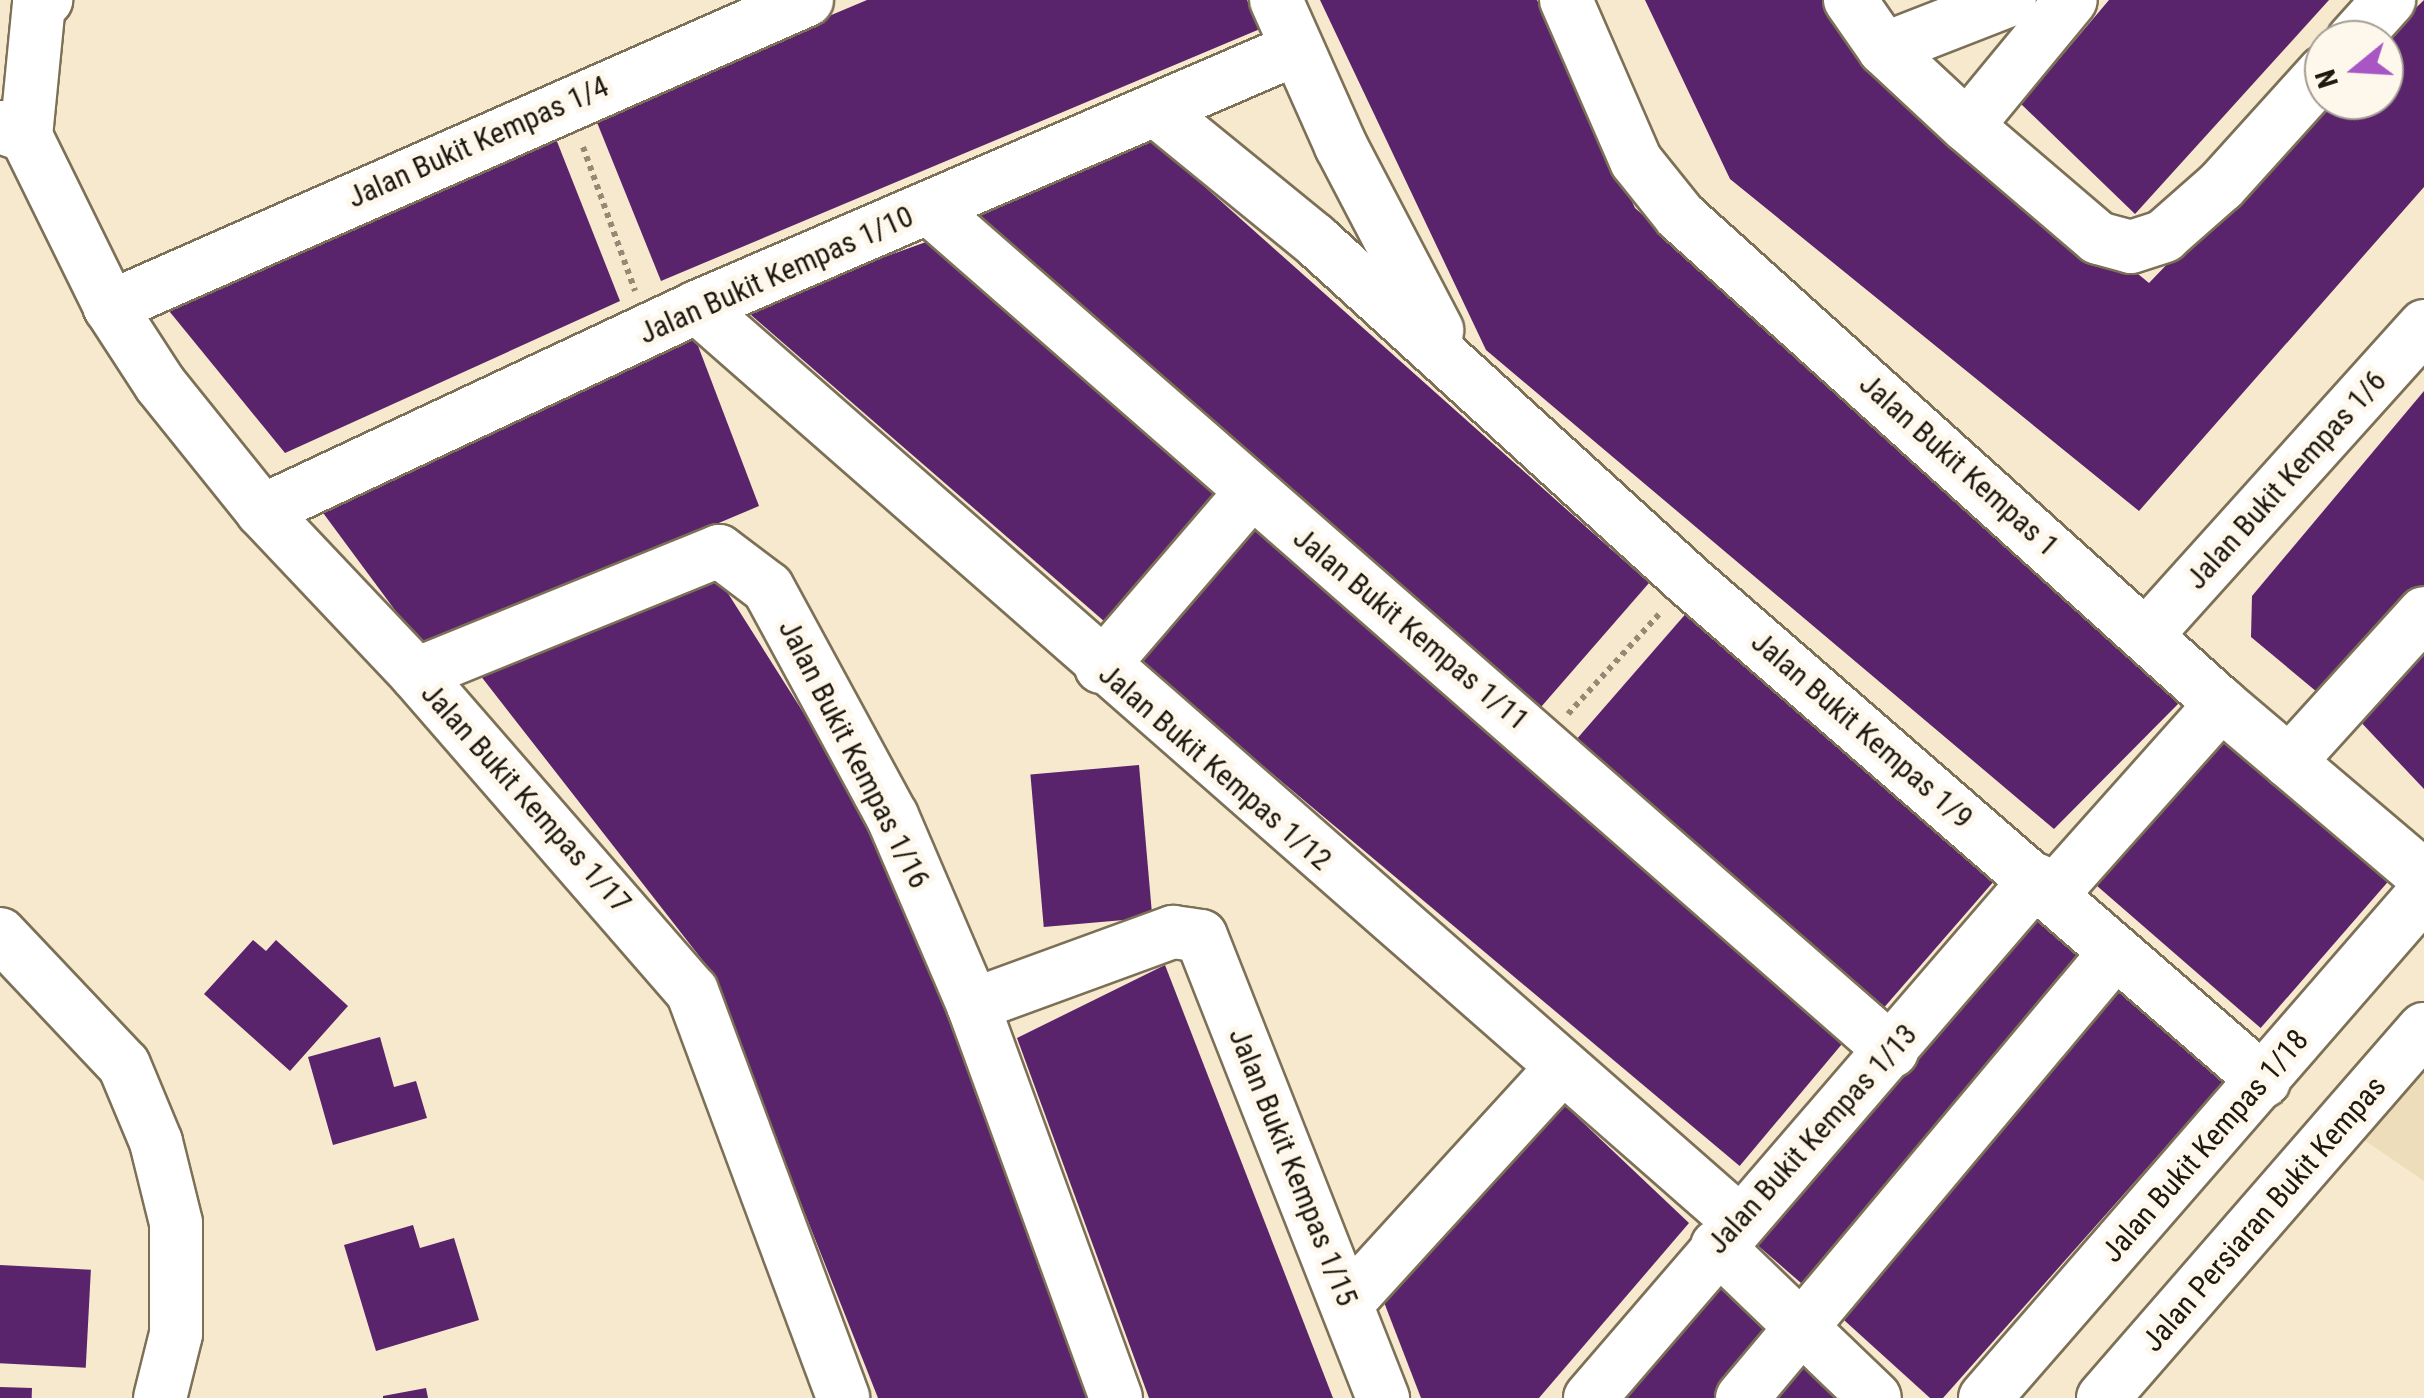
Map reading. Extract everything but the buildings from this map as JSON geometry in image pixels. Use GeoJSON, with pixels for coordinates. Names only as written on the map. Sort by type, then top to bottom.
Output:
{"type":"FeatureCollection","features":[{"type":"Feature","properties":{"kind":"street"},"geometry":{"type":"LineString","coordinates":[[13,132],[40,3],[46,0]]}},
{"type":"Feature","properties":{"kind":"street","name":"Jalan Bukit Kempas 1/4"},"geometry":{"type":"LineString","coordinates":[[130,298],[566,102],[808,0]]}},
{"type":"Feature","properties":{"kind":"street","name":"Jalan Bukit Kempas 1/9"},"geometry":{"type":"LineString","coordinates":[[1276,0],[1296,50],[1402,270],[1463,375]]}},
{"type":"Feature","properties":{"kind":"street","name":"Jalan Bukit Kempas 1"},"geometry":{"type":"LineString","coordinates":[[1566,0],[1636,161],[1680,216],[2148,633],[2222,704],[2424,876]]}},
{"type":"Feature","properties":{"kind":"street"},"geometry":{"type":"LineString","coordinates":[[1850,0],[1884,49],[1967,126],[2098,238],[2130,247],[2164,236],[2221,186],[2304,94]]}},
{"type":"Feature","properties":{"kind":"street"},"geometry":{"type":"LineString","coordinates":[[1884,49],[2010,0]]}},
{"type":"Feature","properties":{"kind":"street"},"geometry":{"type":"LineString","coordinates":[[1967,126],[2072,0]]}},
{"type":"Feature","properties":{"kind":"street"},"geometry":{"type":"LineString","coordinates":[[2371,20],[2389,0]]}},
{"type":"Feature","properties":{"kind":"street","name":"Jalan Bukit Kempas 1/10"},"geometry":{"type":"LineString","coordinates":[[262,511],[697,307],[1296,50]]}},
{"type":"Feature","properties":{"kind":"street","name":"Jalan Bukit Kempas 1/9"},"geometry":{"type":"LineString","coordinates":[[1157,112],[1314,239],[1689,581],[2264,1081]]}},
{"type":"Feature","properties":{"kind":"street","name":"Jalan Bukit Kempas 1/17"},"geometry":{"type":"LineString","coordinates":[[13,132],[130,298],[160,384],[262,511],[416,674],[692,992],[843,1398]]}},
{"type":"Feature","properties":{"kind":"street","name":"Jalan Bukit Kempas 1/11"},"geometry":{"type":"LineString","coordinates":[[930,208],[1250,494],[1544,741],[1892,1051]]}},
{"type":"Feature","properties":{"kind":"street","name":"Jalan Bukit Kempas 1/12"},"geometry":{"type":"LineString","coordinates":[[697,307],[1560,1070],[1728,1233],[1804,1325],[1875,1398]]}},
{"type":"Feature","properties":{"kind":"street","name":"Jalan Bukit Kempas 1/6"},"geometry":{"type":"LineString","coordinates":[[2148,633],[2424,326]]}},
{"type":"Feature","properties":{"kind":"street"},"geometry":{"type":"LineString","coordinates":[[1100,667],[1250,494]]}},
{"type":"Feature","properties":{"kind":"street","name":"Jalan Bukit Kempas 1/16"},"geometry":{"type":"LineString","coordinates":[[416,674],[719,551],[746,565],[768,588],[892,816],[973,1005],[1116,1398]]}},
{"type":"Feature","properties":{"kind":"street"},"geometry":{"type":"LineString","coordinates":[[2290,762],[2424,613]]}},
{"type":"Feature","properties":{"kind":"street","name":"Jalan Bukit Kempas 1/13"},"geometry":{"type":"LineString","coordinates":[[1590,1398],[1728,1233],[1892,1051],[2222,704]]}},
{"type":"Feature","properties":{"kind":"street","name":"Jalan Bukit Kempas 1/18"},"geometry":{"type":"LineString","coordinates":[[1985,1398],[2424,893]]}},
{"type":"Feature","properties":{"kind":"street","name":"Jalan Bukit Kempas 1/15"},"geometry":{"type":"LineString","coordinates":[[973,1005],[1172,932],[1201,936],[1382,1398]]}},
{"type":"Feature","properties":{"kind":"street"},"geometry":{"type":"LineString","coordinates":[[0,934],[124,1065],[156,1142],[176,1223],[176,1334],[160,1398]]}},
{"type":"Feature","properties":{"kind":"street"},"geometry":{"type":"LineString","coordinates":[[1742,1398],[2115,953]]}},
{"type":"Feature","properties":{"kind":"street","name":"Jalan Persiaran Bukit Kempas"},"geometry":{"type":"LineString","coordinates":[[2104,1398],[2424,1029]]}},
{"type":"Feature","properties":{"kind":"street"},"geometry":{"type":"LineString","coordinates":[[1347,1302],[1560,1070]]}},
{"type":"Feature","properties":{"kind":"path"},"geometry":{"type":"LineString","coordinates":[[566,102],[649,329]]}},
{"type":"Feature","properties":{"kind":"path"},"geometry":{"type":"LineString","coordinates":[[1544,741],[1689,581]]}},
{"type":"Feature","properties":{"kind":"shaded area"},"geometry":{"type":"Polygon","coordinates":[[[2424,1041],[2424,1181],[2348,1129],[2424,1041]]]}}]}
